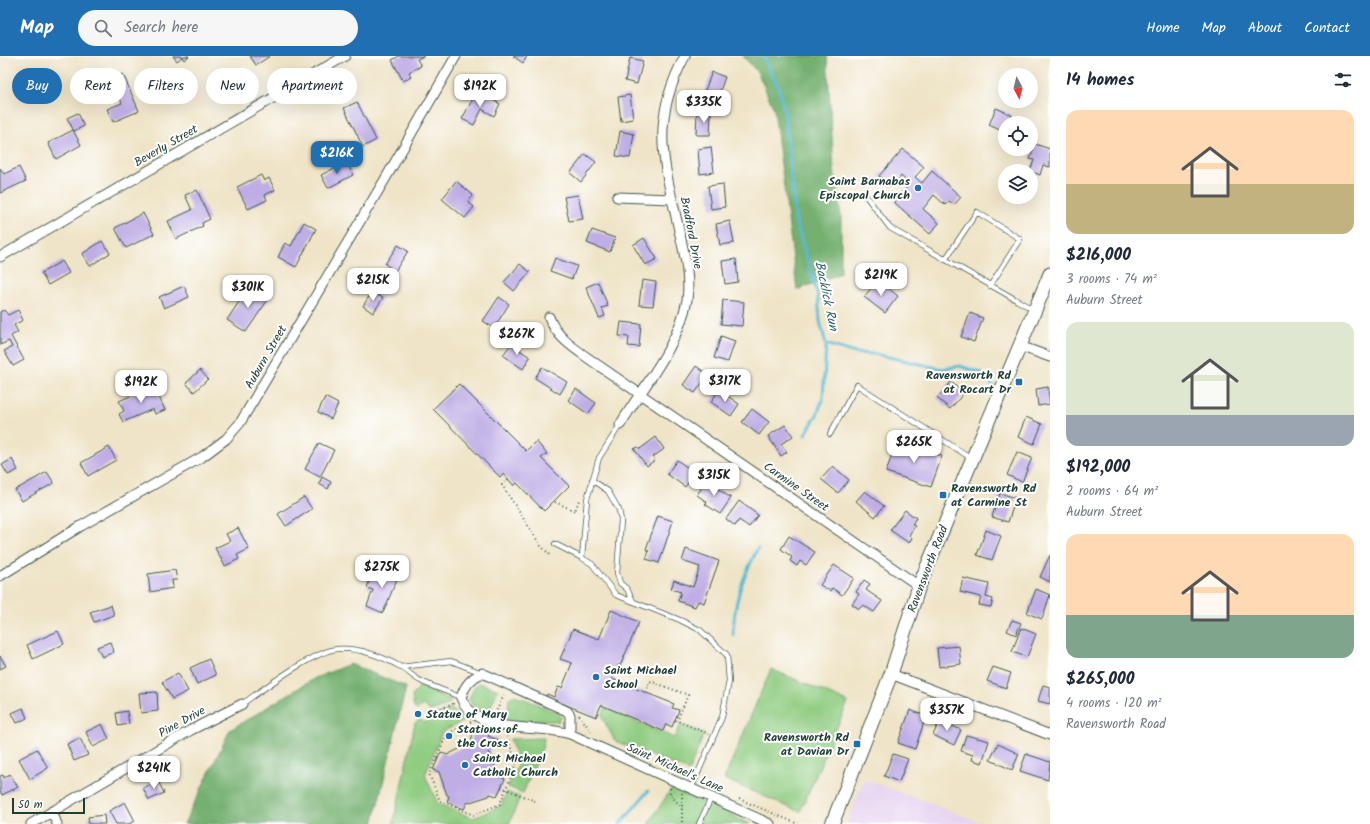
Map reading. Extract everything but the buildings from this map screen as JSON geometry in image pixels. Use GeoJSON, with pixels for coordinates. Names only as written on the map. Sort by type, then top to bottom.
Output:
{"type":"FeatureCollection","features":[{"type":"Feature","properties":{"kind":"main road","name":"Ravensworth Road"},"geometry":{"type":"LineString","coordinates":[[832,824],[891,674],[919,586],[1050,274]]}},
{"type":"Feature","properties":{"kind":"street","name":"Beverly Street"},"geometry":{"type":"LineString","coordinates":[[0,257],[345,56]]}},
{"type":"Feature","properties":{"kind":"street","name":"Auburn Street"},"geometry":{"type":"LineString","coordinates":[[0,576],[81,526],[202,457],[226,439],[240,423],[388,176],[456,56]]}},
{"type":"Feature","properties":{"kind":"street","name":"Bradford Drive"},"geometry":{"type":"LineString","coordinates":[[620,425],[670,348],[681,323],[687,299],[686,262],[664,163],[662,130],[668,92],[685,56]]}},
{"type":"Feature","properties":{"kind":"street"},"geometry":{"type":"LineString","coordinates":[[617,197],[672,199]]}},
{"type":"Feature","properties":{"kind":"street","name":"Carmine Street"},"geometry":{"type":"LineString","coordinates":[[549,317],[556,331],[564,341],[919,586]]}},
{"type":"Feature","properties":{"kind":"street"},"geometry":{"type":"LineString","coordinates":[[1020,346],[1050,357]]}},
{"type":"Feature","properties":{"kind":"street"},"geometry":{"type":"LineString","coordinates":[[461,698],[468,682],[482,673],[567,711],[570,715],[570,734]]}},
{"type":"Feature","properties":{"kind":"street"},"geometry":{"type":"LineString","coordinates":[[891,674],[1050,735]]}},
{"type":"Feature","properties":{"kind":"street","name":"Saint Michael's Lane"},"geometry":{"type":"LineString","coordinates":[[461,698],[465,707],[474,714],[491,722],[519,728],[546,728],[570,734],[770,824]]}},
{"type":"Feature","properties":{"kind":"street","name":"Pine Drive"},"geometry":{"type":"LineString","coordinates":[[32,824],[191,730],[242,704]]}},
{"type":"Feature","properties":{"kind":"street"},"geometry":{"type":"LineString","coordinates":[[52,812],[57,824]]}},
{"type":"Feature","properties":{"kind":"lane"},"geometry":{"type":"LineString","coordinates":[[865,195],[890,228],[1035,311]]}},
{"type":"Feature","properties":{"kind":"lane"},"geometry":{"type":"LineString","coordinates":[[945,260],[977,212],[1020,239],[990,286]]}},
{"type":"Feature","properties":{"kind":"lane"},"geometry":{"type":"LineString","coordinates":[[830,434],[857,385],[972,459]]}},
{"type":"Feature","properties":{"kind":"lane"},"geometry":{"type":"LineString","coordinates":[[582,558],[586,499],[599,458],[620,425]]}},
{"type":"Feature","properties":{"kind":"lane"},"geometry":{"type":"LineString","coordinates":[[592,480],[608,491],[619,510],[621,520],[617,573],[620,583],[627,588],[633,602]]}},
{"type":"Feature","properties":{"kind":"lane"},"geometry":{"type":"LineString","coordinates":[[555,544],[592,564],[616,596],[680,620],[700,630],[727,655],[729,680],[722,718],[691,789]]}},
{"type":"Feature","properties":{"kind":"lane"},"geometry":{"type":"LineString","coordinates":[[242,704],[318,655],[336,649],[359,651],[401,667],[421,681],[450,692],[461,698]]}},
{"type":"Feature","properties":{"kind":"lane"},"geometry":{"type":"LineString","coordinates":[[401,667],[452,661],[482,673]]}},
{"type":"Feature","properties":{"kind":"lane"},"geometry":{"type":"LineString","coordinates":[[699,824],[711,798]]}},
{"type":"Feature","properties":{"kind":"path"},"geometry":{"type":"LineString","coordinates":[[508,479],[502,485],[541,546],[550,555]]}},
{"type":"Feature","properties":{"kind":"path"},"geometry":{"type":"LineString","coordinates":[[555,502],[575,511]]}},
{"type":"Feature","properties":{"kind":"path"},"geometry":{"type":"LineString","coordinates":[[646,692],[650,680],[688,695],[676,721],[714,736]]}},
{"type":"Feature","properties":{"kind":"path"},"geometry":{"type":"LineString","coordinates":[[493,716],[509,685]]}},
{"type":"Feature","properties":{"kind":"path"},"geometry":{"type":"LineString","coordinates":[[430,713],[453,704]]}},
{"type":"Feature","properties":{"kind":"path"},"geometry":{"type":"LineString","coordinates":[[472,722],[447,734],[429,774],[440,801],[474,815],[500,804],[516,763],[507,735]]}},
{"type":"Feature","properties":{"kind":"path"},"geometry":{"type":"LineString","coordinates":[[672,781],[670,794],[682,808]]}},
{"type":"Feature","properties":{"kind":"path"},"geometry":{"type":"LineString","coordinates":[[682,785],[682,824]]}},
{"type":"Feature","properties":{"kind":"path"},"geometry":{"type":"LineString","coordinates":[[501,787],[535,801]]}},
{"type":"Feature","properties":{"kind":"path"},"geometry":{"type":"LineString","coordinates":[[733,796],[798,824]]}},
{"type":"Feature","properties":{"kind":"shaded area"},"geometry":{"type":"Polygon","coordinates":[[[864,779],[937,806],[984,824],[847,824],[864,779]]]}},
{"type":"Feature","properties":{"kind":"green space"},"geometry":{"type":"Polygon","coordinates":[[[743,56],[827,56],[834,171],[841,216],[841,273],[797,290],[774,109],[758,73],[743,56]]]}},
{"type":"Feature","properties":{"kind":"green space"},"geometry":{"type":"Polygon","coordinates":[[[350,664],[406,687],[373,824],[184,824],[230,730],[315,678],[350,664]]]}},
{"type":"Feature","properties":{"kind":"green space"},"geometry":{"type":"Polygon","coordinates":[[[771,669],[848,702],[800,812],[724,779],[771,669]]]}},
{"type":"Feature","properties":{"kind":"green space"},"geometry":{"type":"Polygon","coordinates":[[[480,683],[498,690],[487,715],[472,705],[469,699],[475,686],[480,683]]]}},
{"type":"Feature","properties":{"kind":"green space"},"geometry":{"type":"Polygon","coordinates":[[[420,686],[451,700],[448,705],[430,711],[423,705],[417,710],[414,708],[412,696],[420,686]]]}},
{"type":"Feature","properties":{"kind":"green space"},"geometry":{"type":"Polygon","coordinates":[[[515,695],[558,713],[562,717],[558,722],[542,720],[524,722],[505,719],[504,716],[508,710],[509,698],[515,695]]]}},
{"type":"Feature","properties":{"kind":"green space"},"geometry":{"type":"Polygon","coordinates":[[[605,708],[674,738],[681,724],[704,734],[689,771],[615,741],[602,717],[605,708]]]}},
{"type":"Feature","properties":{"kind":"green space"},"geometry":{"type":"Polygon","coordinates":[[[452,709],[464,721],[442,732],[425,775],[438,804],[473,818],[501,806],[507,792],[520,797],[509,824],[393,824],[415,723],[420,720],[426,723],[430,716],[452,709]]]}},
{"type":"Feature","properties":{"kind":"green space"},"geometry":{"type":"Polygon","coordinates":[[[544,738],[543,746],[523,793],[508,787],[518,764],[510,739],[544,738]]]}},
{"type":"Feature","properties":{"kind":"green space"},"geometry":{"type":"Polygon","coordinates":[[[672,788],[750,824],[648,824],[672,788]]]}},
{"type":"Feature","properties":{"kind":"waterway","name":"Backlick Run"},"geometry":{"type":"LineString","coordinates":[[763,56],[779,89],[784,109],[796,222],[818,296],[820,321],[826,344],[855,353],[875,354],[942,369],[960,366],[981,373],[995,388]]}},
{"type":"Feature","properties":{"kind":"waterway"},"geometry":{"type":"LineString","coordinates":[[805,435],[817,415],[823,398],[826,344]]}},
{"type":"Feature","properties":{"kind":"waterway"},"geometry":{"type":"LineString","coordinates":[[733,635],[737,600],[747,570],[758,548]]}},
{"type":"Feature","properties":{"kind":"waterway"},"geometry":{"type":"LineString","coordinates":[[620,824],[648,791]]}},
{"type":"Feature","properties":{"kind":"place","name":"Saint Barnabas Episcopal Church"},"geometry":{"type":"Point","coordinates":[918,188]}},
{"type":"Feature","properties":{"kind":"place","name":"Ravensworth Rd at Rocart Dr"},"geometry":{"type":"Point","coordinates":[1019,382]}},
{"type":"Feature","properties":{"kind":"place","name":"Ravensworth Rd at Carmine St"},"geometry":{"type":"Point","coordinates":[943,495]}},
{"type":"Feature","properties":{"kind":"place","name":"Saint Michael School"},"geometry":{"type":"Point","coordinates":[596,677]}},
{"type":"Feature","properties":{"kind":"place","name":"Statue of Mary"},"geometry":{"type":"Point","coordinates":[418,714]}},
{"type":"Feature","properties":{"kind":"place","name":"Stations of the Cross"},"geometry":{"type":"Point","coordinates":[449,736]}},
{"type":"Feature","properties":{"kind":"place","name":"Ravensworth Rd at Davian Dr"},"geometry":{"type":"Point","coordinates":[857,744]}},
{"type":"Feature","properties":{"kind":"place","name":"Saint Michael Catholic Church"},"geometry":{"type":"Point","coordinates":[465,765]}}]}
